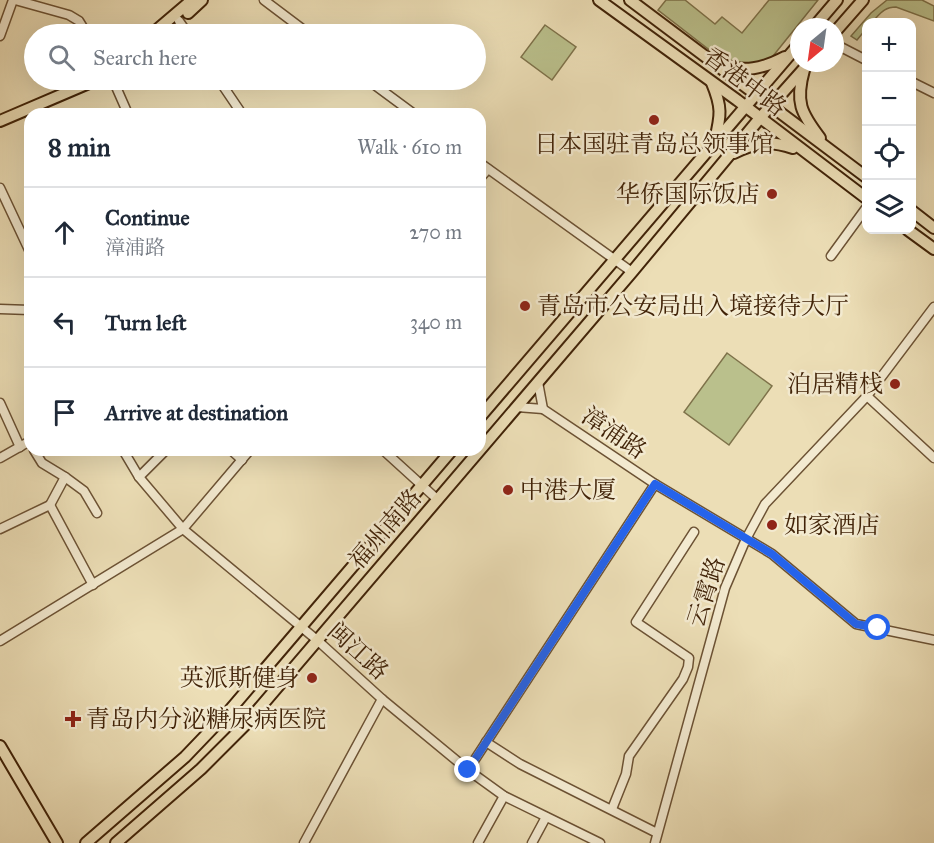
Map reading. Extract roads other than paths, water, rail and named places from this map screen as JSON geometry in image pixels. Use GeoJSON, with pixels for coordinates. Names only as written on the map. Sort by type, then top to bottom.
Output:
{"type":"FeatureCollection","features":[{"type":"Feature","properties":{"kind":"main road"},"geometry":{"type":"LineString","coordinates":[[164,24],[192,0]]}},
{"type":"Feature","properties":{"kind":"main road"},"geometry":{"type":"LineString","coordinates":[[175,24],[202,0]]}},
{"type":"Feature","properties":{"kind":"main road","name":"香港中路"},"geometry":{"type":"LineString","coordinates":[[598,0],[862,194]]}},
{"type":"Feature","properties":{"kind":"main road","name":"香港中路"},"geometry":{"type":"LineString","coordinates":[[630,0],[862,173]]}},
{"type":"Feature","properties":{"kind":"main road"},"geometry":{"type":"LineString","coordinates":[[822,18],[837,0]]}},
{"type":"Feature","properties":{"kind":"main road"},"geometry":{"type":"LineString","coordinates":[[844,21],[862,0]]}},
{"type":"Feature","properties":{"kind":"main road"},"geometry":{"type":"LineString","coordinates":[[710,58],[730,68],[749,69],[769,65],[790,54]]}},
{"type":"Feature","properties":{"kind":"main road"},"geometry":{"type":"LineString","coordinates":[[486,410],[790,55]]}},
{"type":"Feature","properties":{"kind":"main road","name":"福州南路"},"geometry":{"type":"LineString","coordinates":[[486,443],[770,105],[801,72]]}},
{"type":"Feature","properties":{"kind":"main road"},"geometry":{"type":"LineString","coordinates":[[805,72],[799,98],[801,110],[825,146]]}},
{"type":"Feature","properties":{"kind":"main road"},"geometry":{"type":"LineString","coordinates":[[712,83],[721,112],[715,140]]}},
{"type":"Feature","properties":{"kind":"main road"},"geometry":{"type":"LineString","coordinates":[[0,114],[56,90]]}},
{"type":"Feature","properties":{"kind":"main road"},"geometry":{"type":"LineString","coordinates":[[30,108],[73,90]]}},
{"type":"Feature","properties":{"kind":"main road"},"geometry":{"type":"LineString","coordinates":[[0,121],[24,111]]}},
{"type":"Feature","properties":{"kind":"main road"},"geometry":{"type":"LineString","coordinates":[[731,154],[752,144],[777,142],[803,152]]}},
{"type":"Feature","properties":{"kind":"main road"},"geometry":{"type":"LineString","coordinates":[[916,214],[934,228]]}},
{"type":"Feature","properties":{"kind":"main road"},"geometry":{"type":"LineString","coordinates":[[913,234],[934,249]]}},
{"type":"Feature","properties":{"kind":"main road","name":"福州南路"},"geometry":{"type":"LineString","coordinates":[[86,843],[185,757],[230,710],[447,456]]}},
{"type":"Feature","properties":{"kind":"main road","name":"福州南路"},"geometry":{"type":"LineString","coordinates":[[117,843],[201,769],[245,725],[475,456]]}},
{"type":"Feature","properties":{"kind":"main road"},"geometry":{"type":"LineString","coordinates":[[0,746],[57,843]]}},
{"type":"Feature","properties":{"kind":"street"},"geometry":{"type":"LineString","coordinates":[[0,36],[14,0],[69,15],[81,24]]}},
{"type":"Feature","properties":{"kind":"street"},"geometry":{"type":"LineString","coordinates":[[264,0],[296,24]]}},
{"type":"Feature","properties":{"kind":"street"},"geometry":{"type":"LineString","coordinates":[[844,48],[862,58]]}},
{"type":"Feature","properties":{"kind":"street"},"geometry":{"type":"LineString","coordinates":[[916,84],[934,93]]}},
{"type":"Feature","properties":{"kind":"street"},"geometry":{"type":"LineString","coordinates":[[117,90],[125,108]]}},
{"type":"Feature","properties":{"kind":"street"},"geometry":{"type":"LineString","coordinates":[[226,90],[238,108]]}},
{"type":"Feature","properties":{"kind":"street"},"geometry":{"type":"LineString","coordinates":[[382,90],[406,108]]}},
{"type":"Feature","properties":{"kind":"street"},"geometry":{"type":"LineString","coordinates":[[486,170],[488,168],[632,272]]}},
{"type":"Feature","properties":{"kind":"street"},"geometry":{"type":"LineString","coordinates":[[0,188],[24,233]]}},
{"type":"Feature","properties":{"kind":"street"},"geometry":{"type":"LineString","coordinates":[[831,256],[862,215]]}},
{"type":"Feature","properties":{"kind":"street","name":"云霄路"},"geometry":{"type":"LineString","coordinates":[[655,843],[725,588],[746,539],[765,504],[867,396],[934,307]]}},
{"type":"Feature","properties":{"kind":"street"},"geometry":{"type":"LineString","coordinates":[[0,309],[24,310]]}},
{"type":"Feature","properties":{"kind":"street"},"geometry":{"type":"LineString","coordinates":[[517,407],[543,409],[538,382]]}},
{"type":"Feature","properties":{"kind":"street"},"geometry":{"type":"LineString","coordinates":[[867,396],[934,458]]}},
{"type":"Feature","properties":{"kind":"street"},"geometry":{"type":"LineString","coordinates":[[0,403],[20,447]]}},
{"type":"Feature","properties":{"kind":"street","name":"漳浦路"},"geometry":{"type":"LineString","coordinates":[[543,409],[655,484],[772,554],[856,624],[934,640]]}},
{"type":"Feature","properties":{"kind":"street"},"geometry":{"type":"LineString","coordinates":[[0,458],[24,445]]}},
{"type":"Feature","properties":{"kind":"street"},"geometry":{"type":"LineString","coordinates":[[38,456],[42,463],[84,491],[97,513]]}},
{"type":"Feature","properties":{"kind":"street","name":"闽江路"},"geometry":{"type":"LineString","coordinates":[[127,456],[139,477],[183,529],[318,640],[382,699],[468,770],[504,796],[600,843]]}},
{"type":"Feature","properties":{"kind":"street"},"geometry":{"type":"LineString","coordinates":[[139,477],[160,456]]}},
{"type":"Feature","properties":{"kind":"street"},"geometry":{"type":"LineString","coordinates":[[238,456],[242,460]]}},
{"type":"Feature","properties":{"kind":"street"},"geometry":{"type":"LineString","coordinates":[[0,641],[183,529],[245,456]]}},
{"type":"Feature","properties":{"kind":"street"},"geometry":{"type":"LineString","coordinates":[[390,456],[438,500]]}},
{"type":"Feature","properties":{"kind":"street"},"geometry":{"type":"LineString","coordinates":[[0,530],[50,505],[65,477]]}},
{"type":"Feature","properties":{"kind":"street"},"geometry":{"type":"LineString","coordinates":[[468,770],[655,484]]}},
{"type":"Feature","properties":{"kind":"street"},"geometry":{"type":"LineString","coordinates":[[50,505],[93,585]]}},
{"type":"Feature","properties":{"kind":"street"},"geometry":{"type":"LineString","coordinates":[[612,809],[626,774],[629,756],[683,679],[688,667],[689,658],[636,622],[694,532]]}},
{"type":"Feature","properties":{"kind":"street"},"geometry":{"type":"LineString","coordinates":[[304,843],[382,699]]}},
{"type":"Feature","properties":{"kind":"street"},"geometry":{"type":"LineString","coordinates":[[486,742],[520,764],[657,833]]}},
{"type":"Feature","properties":{"kind":"street"},"geometry":{"type":"LineString","coordinates":[[478,843],[504,796]]}},
{"type":"Feature","properties":{"kind":"street"},"geometry":{"type":"LineString","coordinates":[[532,843],[546,817]]}},
{"type":"Feature","properties":{"kind":"place","name":"日本国驻青岛总领事馆"},"geometry":{"type":"Point","coordinates":[654,120]}},
{"type":"Feature","properties":{"kind":"place","name":"华侨国际饭店"},"geometry":{"type":"Point","coordinates":[772,194]}},
{"type":"Feature","properties":{"kind":"place","name":"青岛市公安局出入境接待大厅"},"geometry":{"type":"Point","coordinates":[525,306]}},
{"type":"Feature","properties":{"kind":"place","name":"泊居精栈"},"geometry":{"type":"Point","coordinates":[895,384]}},
{"type":"Feature","properties":{"kind":"place","name":"中港大厦"},"geometry":{"type":"Point","coordinates":[508,490]}},
{"type":"Feature","properties":{"kind":"place","name":"如家酒店"},"geometry":{"type":"Point","coordinates":[772,525]}},
{"type":"Feature","properties":{"kind":"place","name":"英派斯健身"},"geometry":{"type":"Point","coordinates":[312,678]}},
{"type":"Feature","properties":{"kind":"place","name":"青岛内分泌糖尿病医院"},"geometry":{"type":"Point","coordinates":[73,719]}}]}
